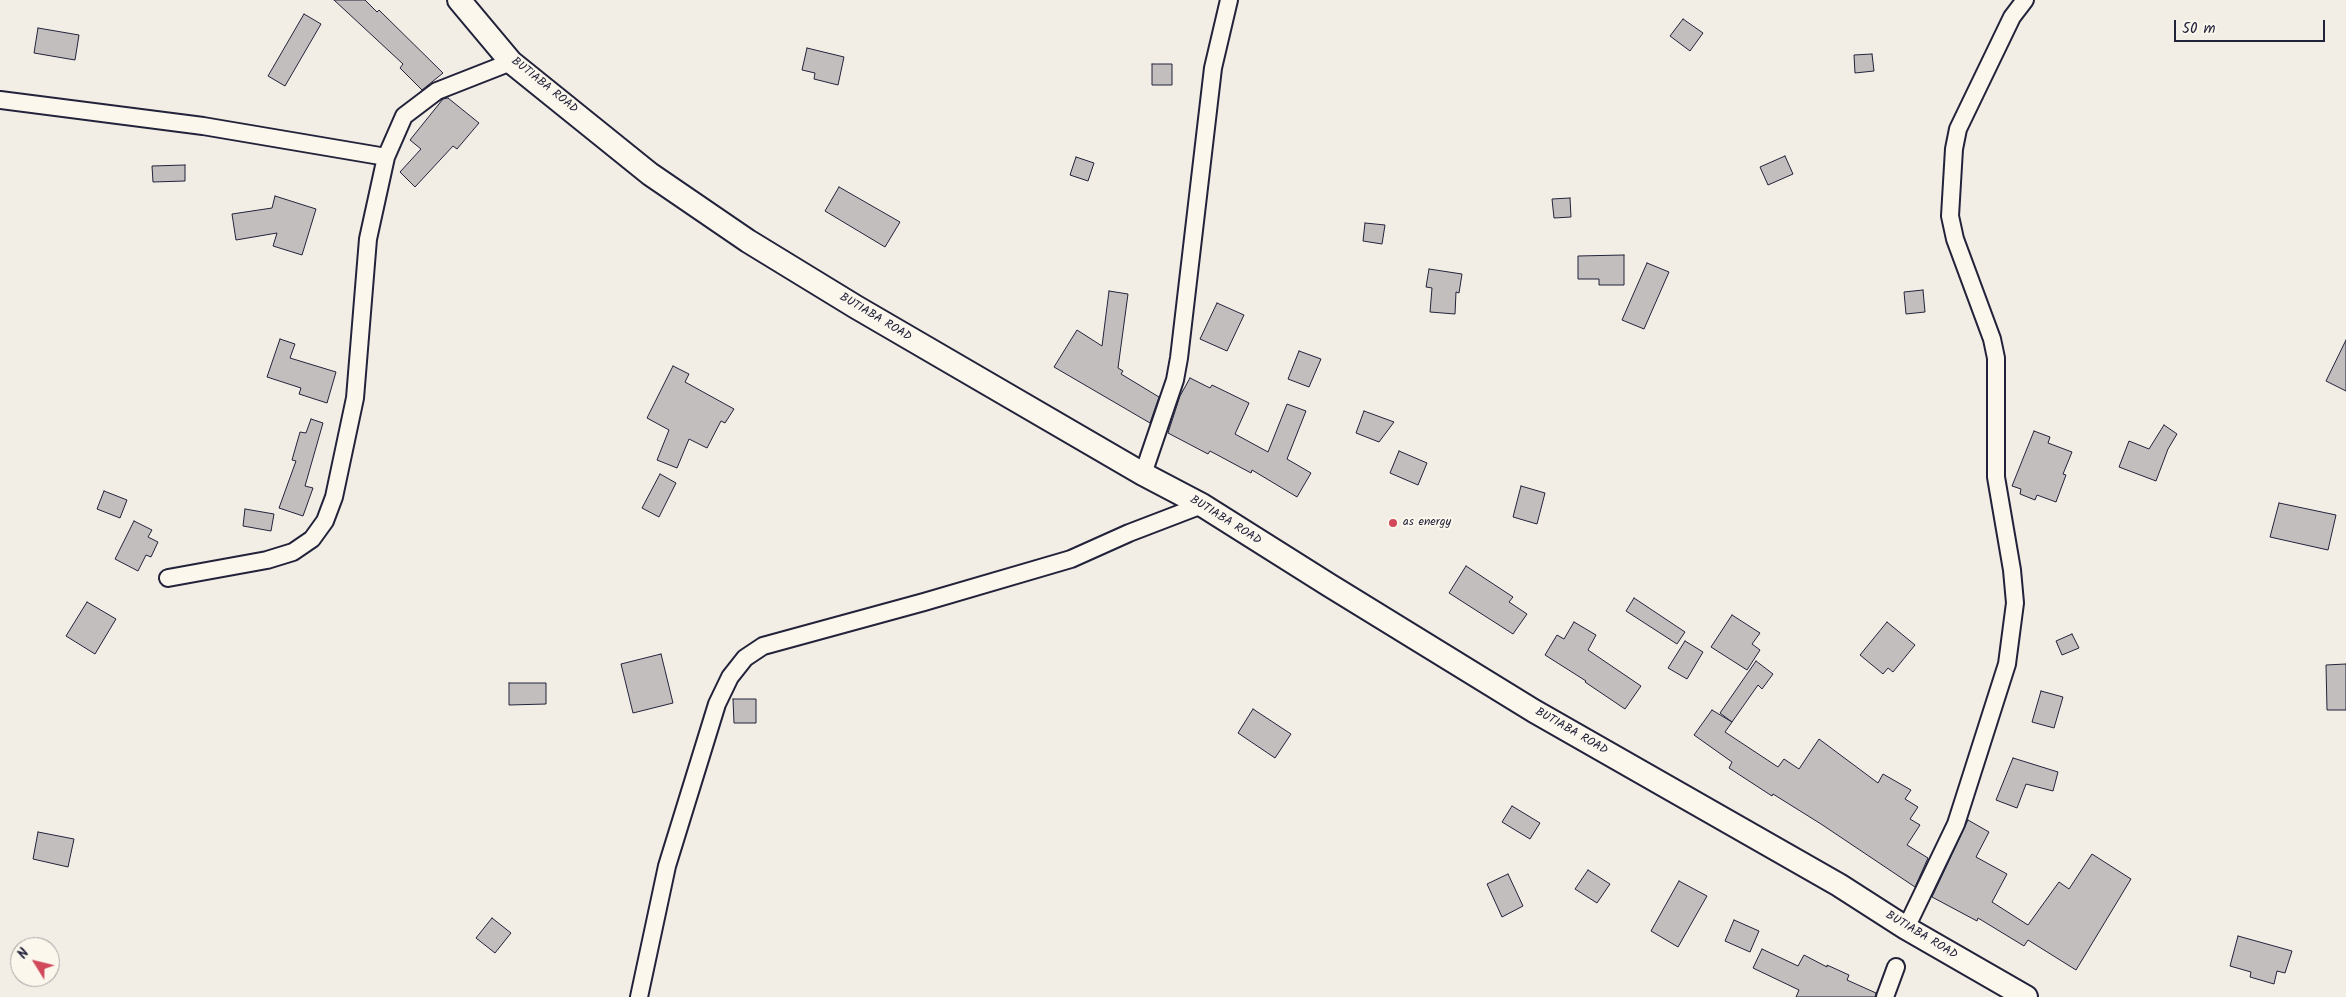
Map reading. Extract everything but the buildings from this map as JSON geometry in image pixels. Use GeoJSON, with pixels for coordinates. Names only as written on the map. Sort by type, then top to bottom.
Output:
{"type":"FeatureCollection","features":[{"type":"Feature","properties":{"kind":"main road","name":"BUTIABA ROAD"},"geometry":{"type":"LineString","coordinates":[[459,0],[511,62],[650,174],[748,241],[864,312],[1143,474],[1202,505],[1328,586],[1534,710],[1839,885],[1906,928],[2026,997]]}},
{"type":"Feature","properties":{"kind":"street"},"geometry":{"type":"LineString","coordinates":[[1143,474],[1175,380],[1179,358],[1213,68],[1229,0]]}},
{"type":"Feature","properties":{"kind":"street"},"geometry":{"type":"LineString","coordinates":[[1906,928],[1956,824],[2007,664],[2015,603],[2012,570],[1996,478],[1996,358],[1992,339],[1955,239],[1950,216],[1954,149],[1958,129],[2012,17],[2025,0]]}},
{"type":"Feature","properties":{"kind":"street"},"geometry":{"type":"LineString","coordinates":[[168,578],[267,560],[293,552],[312,540],[325,521],[334,497],[355,398],[368,239],[386,157],[404,116],[437,91],[511,62]]}},
{"type":"Feature","properties":{"kind":"street"},"geometry":{"type":"LineString","coordinates":[[0,100],[203,126],[386,157]]}},
{"type":"Feature","properties":{"kind":"street"},"geometry":{"type":"LineString","coordinates":[[639,997],[666,866],[717,704],[730,678],[745,658],[763,646],[1071,559],[1129,533],[1202,505]]}},
{"type":"Feature","properties":{"kind":"street"},"geometry":{"type":"LineString","coordinates":[[1885,997],[1896,967]]}},
{"type":"Feature","properties":{"kind":"place","name":"as energy"},"geometry":{"type":"Point","coordinates":[1393,523]}}]}
